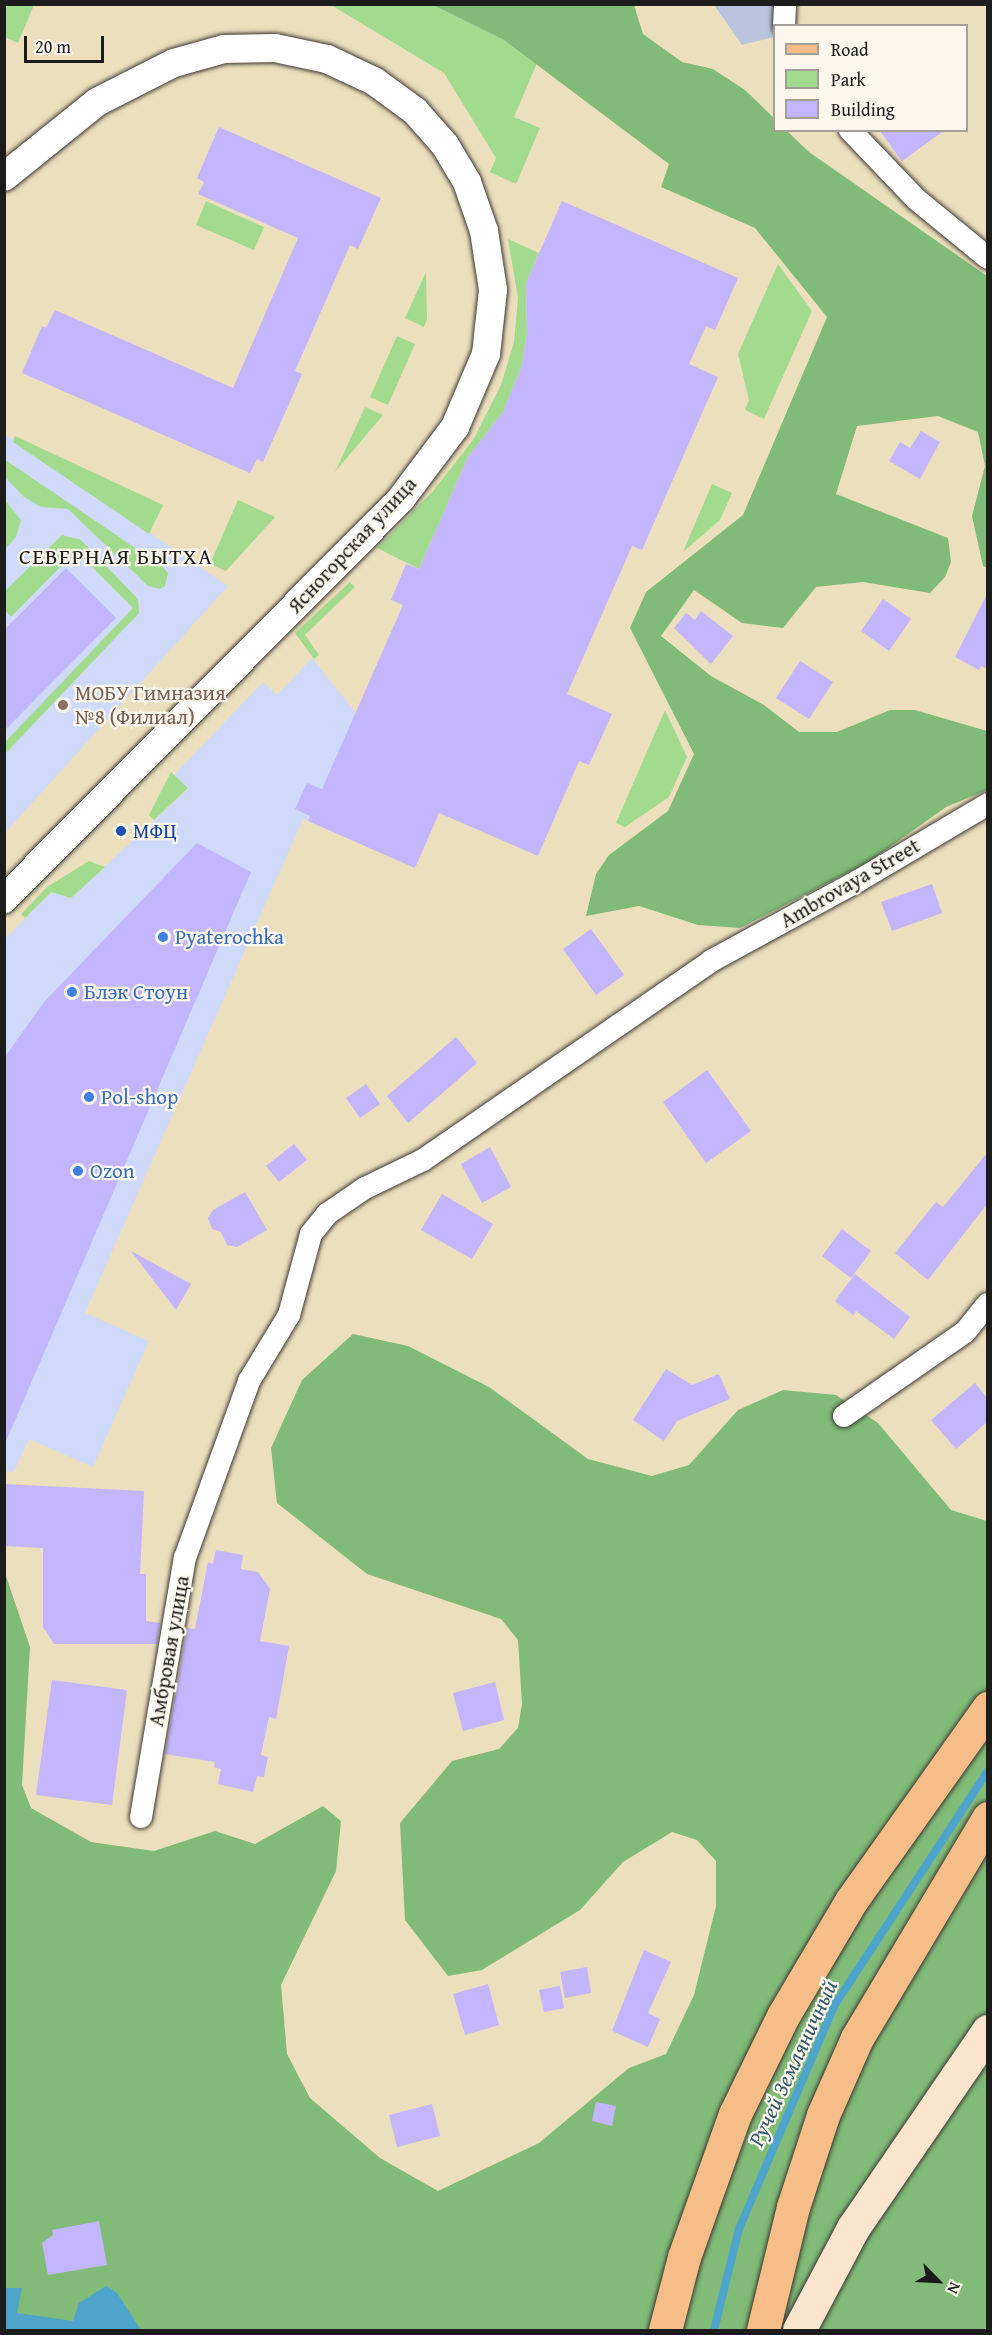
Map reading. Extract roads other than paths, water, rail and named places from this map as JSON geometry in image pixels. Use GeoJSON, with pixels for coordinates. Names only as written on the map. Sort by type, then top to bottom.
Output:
{"type":"FeatureCollection","features":[{"type":"Feature","properties":{"kind":"main road"},"geometry":{"type":"LineString","coordinates":[[665,2331],[684,2257],[735,2114],[783,2016],[851,1902],[987,1708]]}},
{"type":"Feature","properties":{"kind":"main road"},"geometry":{"type":"LineString","coordinates":[[763,2331],[793,2207],[824,2115],[857,2038],[987,1818]]}},
{"type":"Feature","properties":{"kind":"main road"},"geometry":{"type":"LineString","coordinates":[[799,2331],[853,2228],[987,2031]]}},
{"type":"Feature","properties":{"kind":"street"},"geometry":{"type":"LineString","coordinates":[[784,24],[785,4]]}},
{"type":"Feature","properties":{"kind":"street","name":"Ясногорская улица"},"geometry":{"type":"LineString","coordinates":[[4,177],[97,102],[174,63],[234,49],[275,48],[327,59],[390,93],[415,111],[445,145],[467,182],[484,231],[493,290],[486,354],[455,427],[401,499],[4,899]]}},
{"type":"Feature","properties":{"kind":"street"},"geometry":{"type":"LineString","coordinates":[[852,132],[916,199],[987,258]]}},
{"type":"Feature","properties":{"kind":"street","name":"Ambrovaya Street"},"geometry":{"type":"LineString","coordinates":[[210,1488],[249,1381],[290,1316],[310,1233],[327,1214],[365,1188],[423,1160],[711,960],[858,881],[987,804]]}},
{"type":"Feature","properties":{"kind":"street"},"geometry":{"type":"LineString","coordinates":[[844,1416],[965,1332],[987,1304]]}},
{"type":"Feature","properties":{"kind":"street","name":"Амбровая улица"},"geometry":{"type":"LineString","coordinates":[[141,1817],[185,1558],[210,1488]]}},
{"type":"Feature","properties":{"kind":"water"},"geometry":{"type":"Polygon","coordinates":[[[106,2286],[117,2293],[141,2330],[5,2330],[5,2288],[22,2288],[17,2313],[73,2321],[79,2303],[106,2286]]]}},
{"type":"Feature","properties":{"kind":"waterway","name":"Ручей Земляничный"},"geometry":{"type":"LineString","coordinates":[[714,2330],[739,2229],[834,2006],[988,1771]]}},
{"type":"Feature","properties":{"kind":"place","name":"МОБУ Гимназия №8 (Филиал)"},"geometry":{"type":"Point","coordinates":[63,705]}},
{"type":"Feature","properties":{"kind":"place","name":"МФЦ"},"geometry":{"type":"Point","coordinates":[121,831]}},
{"type":"Feature","properties":{"kind":"place","name":"Pyaterochka"},"geometry":{"type":"Point","coordinates":[163,937]}},
{"type":"Feature","properties":{"kind":"place","name":"Блэк Стоун"},"geometry":{"type":"Point","coordinates":[72,992]}},
{"type":"Feature","properties":{"kind":"place","name":"Pol-shop"},"geometry":{"type":"Point","coordinates":[89,1097]}},
{"type":"Feature","properties":{"kind":"place","name":"Ozon"},"geometry":{"type":"Point","coordinates":[78,1171]}},
{"type":"Feature","properties":{"kind":"district","name":"СЕВЕРНАЯ БЫТХА"},"geometry":{"type":"Point","coordinates":[116,557]}}]}
